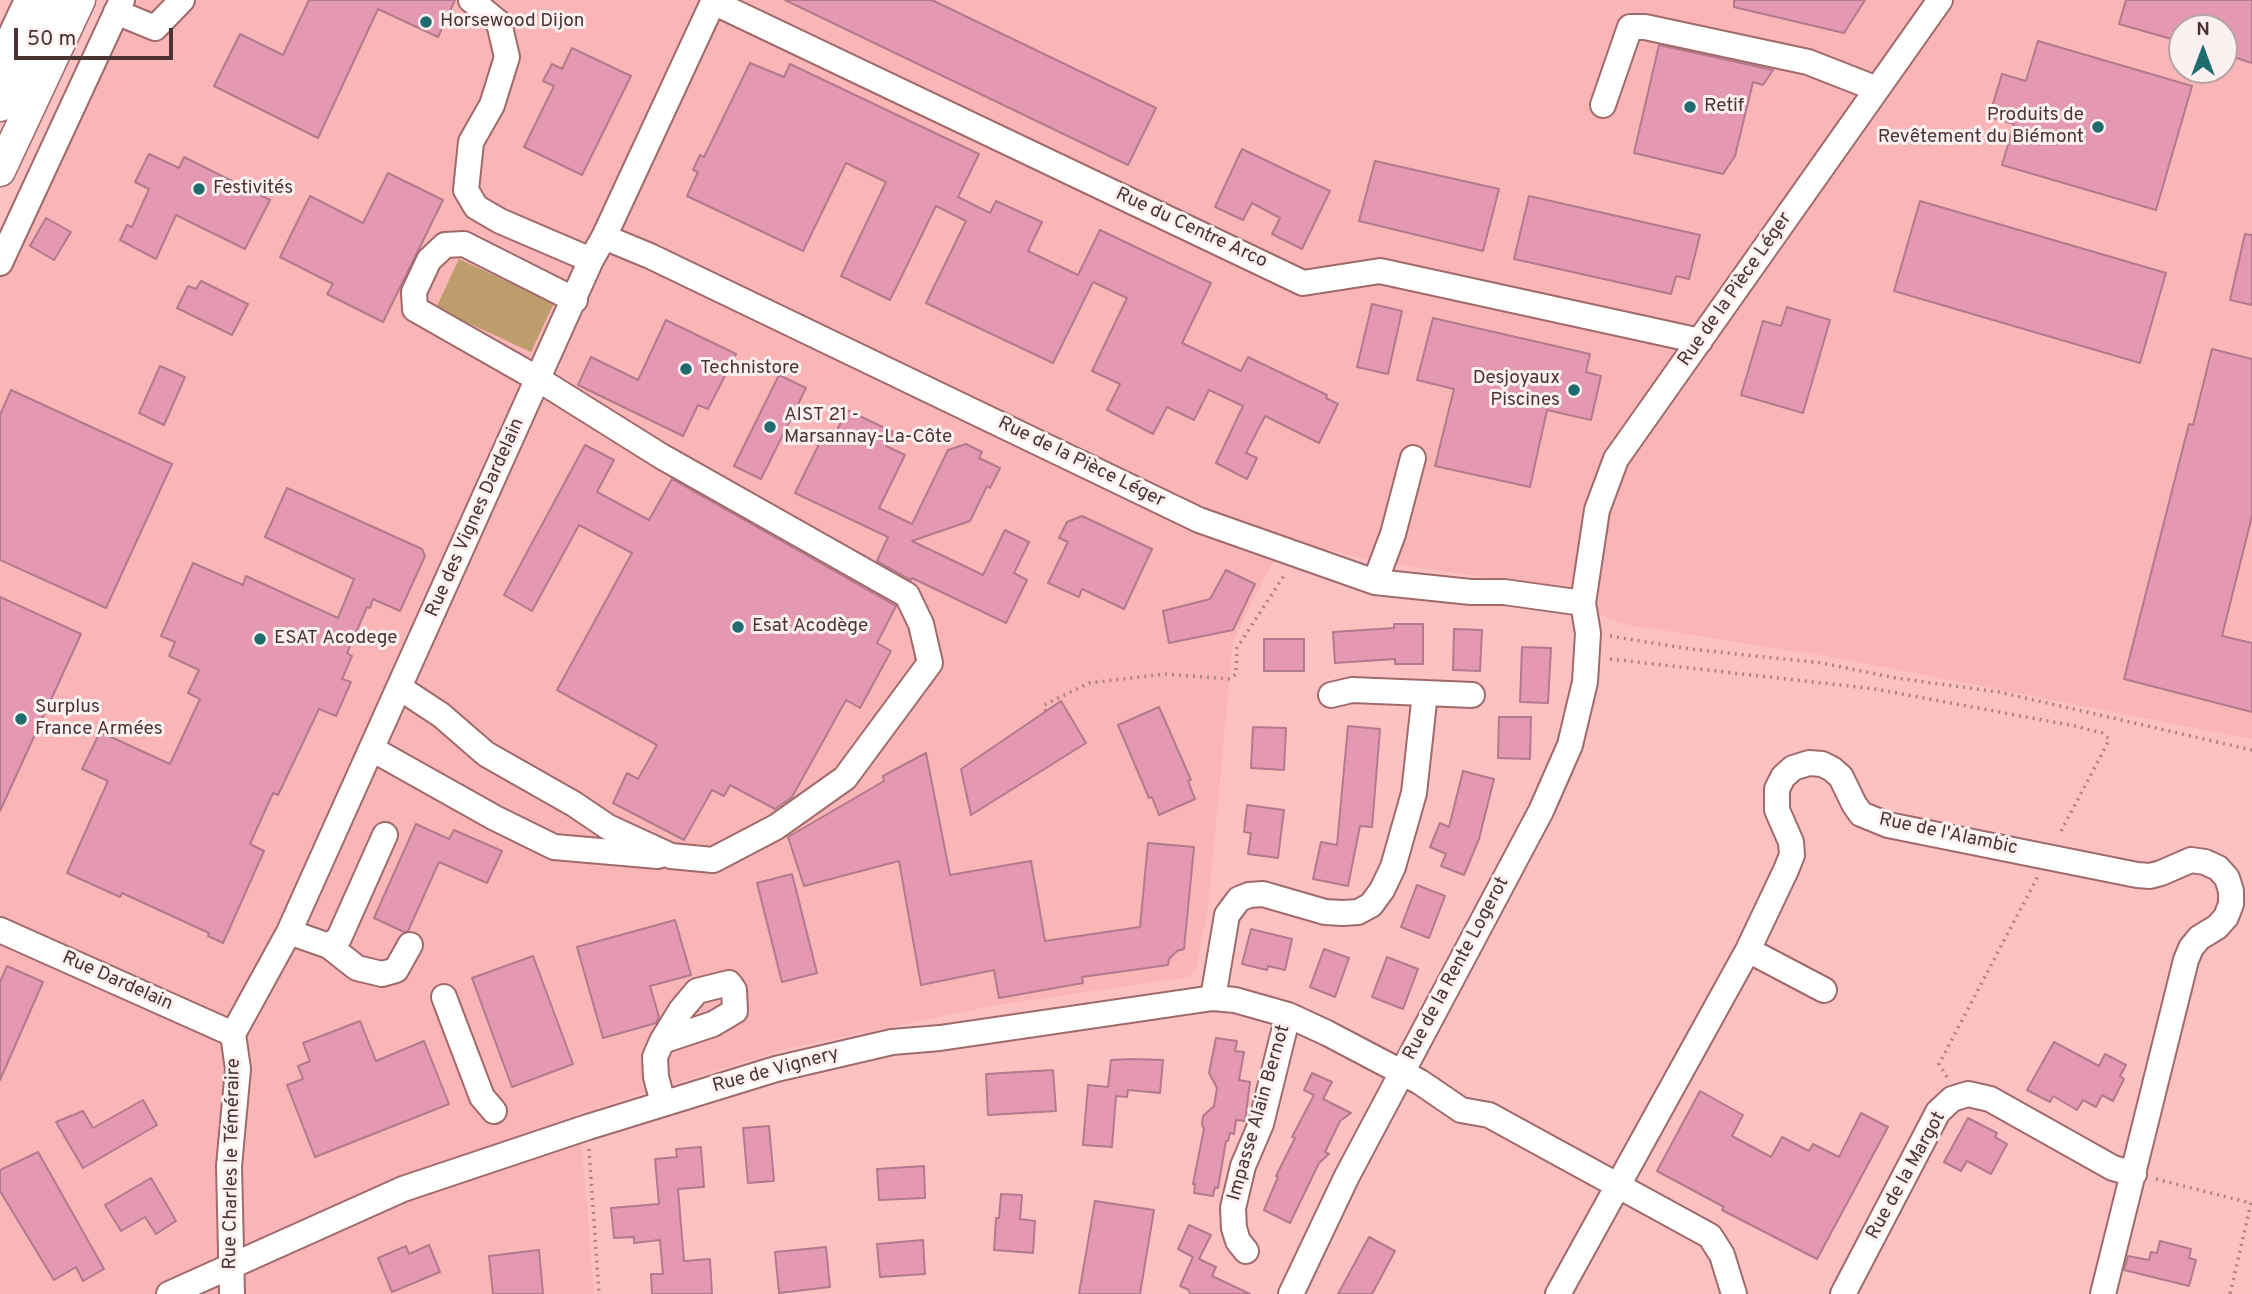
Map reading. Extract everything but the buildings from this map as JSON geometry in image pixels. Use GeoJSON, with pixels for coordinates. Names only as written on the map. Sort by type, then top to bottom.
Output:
{"type":"FeatureCollection","features":[{"type":"Feature","properties":{"kind":"main road"},"geometry":{"type":"LineString","coordinates":[[0,106],[50,0]]}},
{"type":"Feature","properties":{"kind":"main road"},"geometry":{"type":"LineString","coordinates":[[0,171],[80,0]]}},
{"type":"Feature","properties":{"kind":"street"},"geometry":{"type":"LineString","coordinates":[[0,58],[27,0]]}},
{"type":"Feature","properties":{"kind":"street"},"geometry":{"type":"LineString","coordinates":[[0,263],[119,6],[155,28],[182,0]]}},
{"type":"Feature","properties":{"kind":"street"},"geometry":{"type":"LineString","coordinates":[[471,0],[499,23],[507,57],[492,105],[471,142],[466,190],[476,207],[500,221],[591,260]]}},
{"type":"Feature","properties":{"kind":"street","name":"Rue de la Pièce Léger"},"geometry":{"type":"LineString","coordinates":[[1587,645],[1583,603],[1597,510],[1616,459],[1940,0]]}},
{"type":"Feature","properties":{"kind":"street","name":"Rue des Vignes Dardelain"},"geometry":{"type":"LineString","coordinates":[[233,1034],[289,932],[591,260],[714,1]]}},
{"type":"Feature","properties":{"kind":"street","name":"Rue du Centre Arco"},"geometry":{"type":"LineString","coordinates":[[714,1],[1303,283],[1380,271],[1700,341]]}},
{"type":"Feature","properties":{"kind":"street"},"geometry":{"type":"LineString","coordinates":[[1603,105],[1630,27],[1645,27],[1808,62],[1877,89]]}},
{"type":"Feature","properties":{"kind":"street","name":"Rue de la Pièce Léger"},"geometry":{"type":"LineString","coordinates":[[604,237],[650,256],[1199,520],[1375,582],[1471,592],[1504,592],[1583,603]]}},
{"type":"Feature","properties":{"kind":"street"},"geometry":{"type":"LineString","coordinates":[[372,750],[495,818],[554,847],[713,860],[776,827],[845,778],[930,663],[921,624],[907,595],[661,456],[538,379],[415,309],[414,292],[429,260],[445,245],[464,244],[575,300]]}},
{"type":"Feature","properties":{"kind":"street"},"geometry":{"type":"LineString","coordinates":[[1375,582],[1393,534],[1413,458]]}},
{"type":"Feature","properties":{"kind":"street","name":"Rue de la Rente Logerot"},"geometry":{"type":"LineString","coordinates":[[1291,1294],[1347,1176],[1559,772],[1574,733],[1585,681],[1587,645]]}},
{"type":"Feature","properties":{"kind":"street"},"geometry":{"type":"LineString","coordinates":[[400,688],[441,715],[486,754],[574,804],[608,827],[671,856]]}},
{"type":"Feature","properties":{"kind":"street"},"geometry":{"type":"LineString","coordinates":[[1331,695],[1352,690],[1472,695]]}},
{"type":"Feature","properties":{"kind":"street"},"geometry":{"type":"LineString","coordinates":[[1213,998],[1227,915],[1239,899],[1263,894],[1325,912],[1343,914],[1358,912],[1371,905],[1382,890],[1401,844],[1414,793],[1424,693]]}},
{"type":"Feature","properties":{"kind":"street","name":"Rue de l'Alambic"},"geometry":{"type":"LineString","coordinates":[[1558,1294],[1748,950],[1792,855],[1789,833],[1777,810],[1777,789],[1783,777],[1793,768],[1809,763],[1822,764],[1841,777],[1861,814],[1888,825],[2150,876],[2191,860],[2206,862],[2218,868],[2227,878],[2231,904],[2226,917],[2217,927],[2199,938],[2186,960],[2104,1294]]}},
{"type":"Feature","properties":{"kind":"street"},"geometry":{"type":"LineString","coordinates":[[329,946],[339,938],[384,835]]}},
{"type":"Feature","properties":{"kind":"street","name":"Rue Dardelain"},"geometry":{"type":"LineString","coordinates":[[0,930],[233,1034]]}},
{"type":"Feature","properties":{"kind":"street"},"geometry":{"type":"LineString","coordinates":[[289,932],[329,946],[357,968],[382,974],[396,970],[410,945]]}},
{"type":"Feature","properties":{"kind":"street"},"geometry":{"type":"LineString","coordinates":[[1748,950],[1824,990]]}},
{"type":"Feature","properties":{"kind":"street"},"geometry":{"type":"LineString","coordinates":[[444,997],[482,1097],[494,1111]]}},
{"type":"Feature","properties":{"kind":"street","name":"Rue de Vignery"},"geometry":{"type":"LineString","coordinates":[[169,1294],[403,1189],[588,1127],[776,1069],[892,1042],[940,1038],[1213,998],[1235,1000],[1288,1014],[1402,1072],[1461,1110],[1489,1115],[1710,1236],[1722,1255],[1734,1294]]}},
{"type":"Feature","properties":{"kind":"street","name":"Impasse Alain Bernot"},"geometry":{"type":"LineString","coordinates":[[1246,1251],[1238,1241],[1234,1228],[1233,1208],[1243,1166],[1261,1124],[1288,1014]]}},
{"type":"Feature","properties":{"kind":"street","name":"Rue Charles le Téméraire"},"geometry":{"type":"LineString","coordinates":[[232,1294],[229,1166],[238,1069],[233,1034]]}},
{"type":"Feature","properties":{"kind":"street"},"geometry":{"type":"LineString","coordinates":[[662,1041],[654,1057],[663,1104]]}},
{"type":"Feature","properties":{"kind":"street","name":"Rue de la Margot"},"geometry":{"type":"LineString","coordinates":[[1845,1290],[1938,1112],[1952,1099],[1968,1094],[1990,1098],[2113,1168],[2134,1174]]}},
{"type":"Feature","properties":{"kind":"path"},"geometry":{"type":"LineString","coordinates":[[1046,711],[1044,705],[1089,683],[1164,674],[1230,679],[1236,674],[1237,648],[1298,555]]}},
{"type":"Feature","properties":{"kind":"path"},"geometry":{"type":"LineString","coordinates":[[1587,645],[1690,649],[1822,663],[1896,678],[1999,692],[2252,750]]}},
{"type":"Feature","properties":{"kind":"path"},"geometry":{"type":"LineString","coordinates":[[1587,645],[1875,689],[2076,726],[2102,733],[2109,739],[1939,1064],[1959,1097]]}},
{"type":"Feature","properties":{"kind":"path"},"geometry":{"type":"LineString","coordinates":[[588,1127],[599,1294]]}},
{"type":"Feature","properties":{"kind":"path"},"geometry":{"type":"LineString","coordinates":[[2134,1174],[2252,1203],[2230,1294]]}},
{"type":"Feature","properties":{"kind":"shaded area"},"geometry":{"type":"Polygon","coordinates":[[[109,0],[2252,0],[2252,739],[1838,658],[1629,625],[1484,577],[1376,562],[1289,539],[1265,576],[1233,642],[1208,907],[1196,968],[1189,977],[997,1005],[789,1048],[579,1113],[594,1294],[0,1294],[0,237],[109,0]]]}},
{"type":"Feature","properties":{"kind":"shaded area"},"geometry":{"type":"Polygon","coordinates":[[[459,259],[554,303],[531,352],[436,308],[459,259]]]}},
{"type":"Feature","properties":{"kind":"place","name":"Horsewood Dijon"},"geometry":{"type":"Point","coordinates":[426,22]}},
{"type":"Feature","properties":{"kind":"place","name":"Retif"},"geometry":{"type":"Point","coordinates":[1690,107]}},
{"type":"Feature","properties":{"kind":"place","name":"Produits de Revêtement du Biémont"},"geometry":{"type":"Point","coordinates":[2098,127]}},
{"type":"Feature","properties":{"kind":"place","name":"Festivités"},"geometry":{"type":"Point","coordinates":[199,189]}},
{"type":"Feature","properties":{"kind":"place","name":"Technistore"},"geometry":{"type":"Point","coordinates":[686,369]}},
{"type":"Feature","properties":{"kind":"place","name":"Desjoyaux Piscines"},"geometry":{"type":"Point","coordinates":[1574,390]}},
{"type":"Feature","properties":{"kind":"place","name":"AIST 21 - Marsannay-La-Côte"},"geometry":{"type":"Point","coordinates":[770,427]}},
{"type":"Feature","properties":{"kind":"place","name":"Esat Acodège"},"geometry":{"type":"Point","coordinates":[738,627]}},
{"type":"Feature","properties":{"kind":"place","name":"ESAT Acodege"},"geometry":{"type":"Point","coordinates":[260,639]}},
{"type":"Feature","properties":{"kind":"place","name":"Surplus France Armées"},"geometry":{"type":"Point","coordinates":[21,719]}}]}
